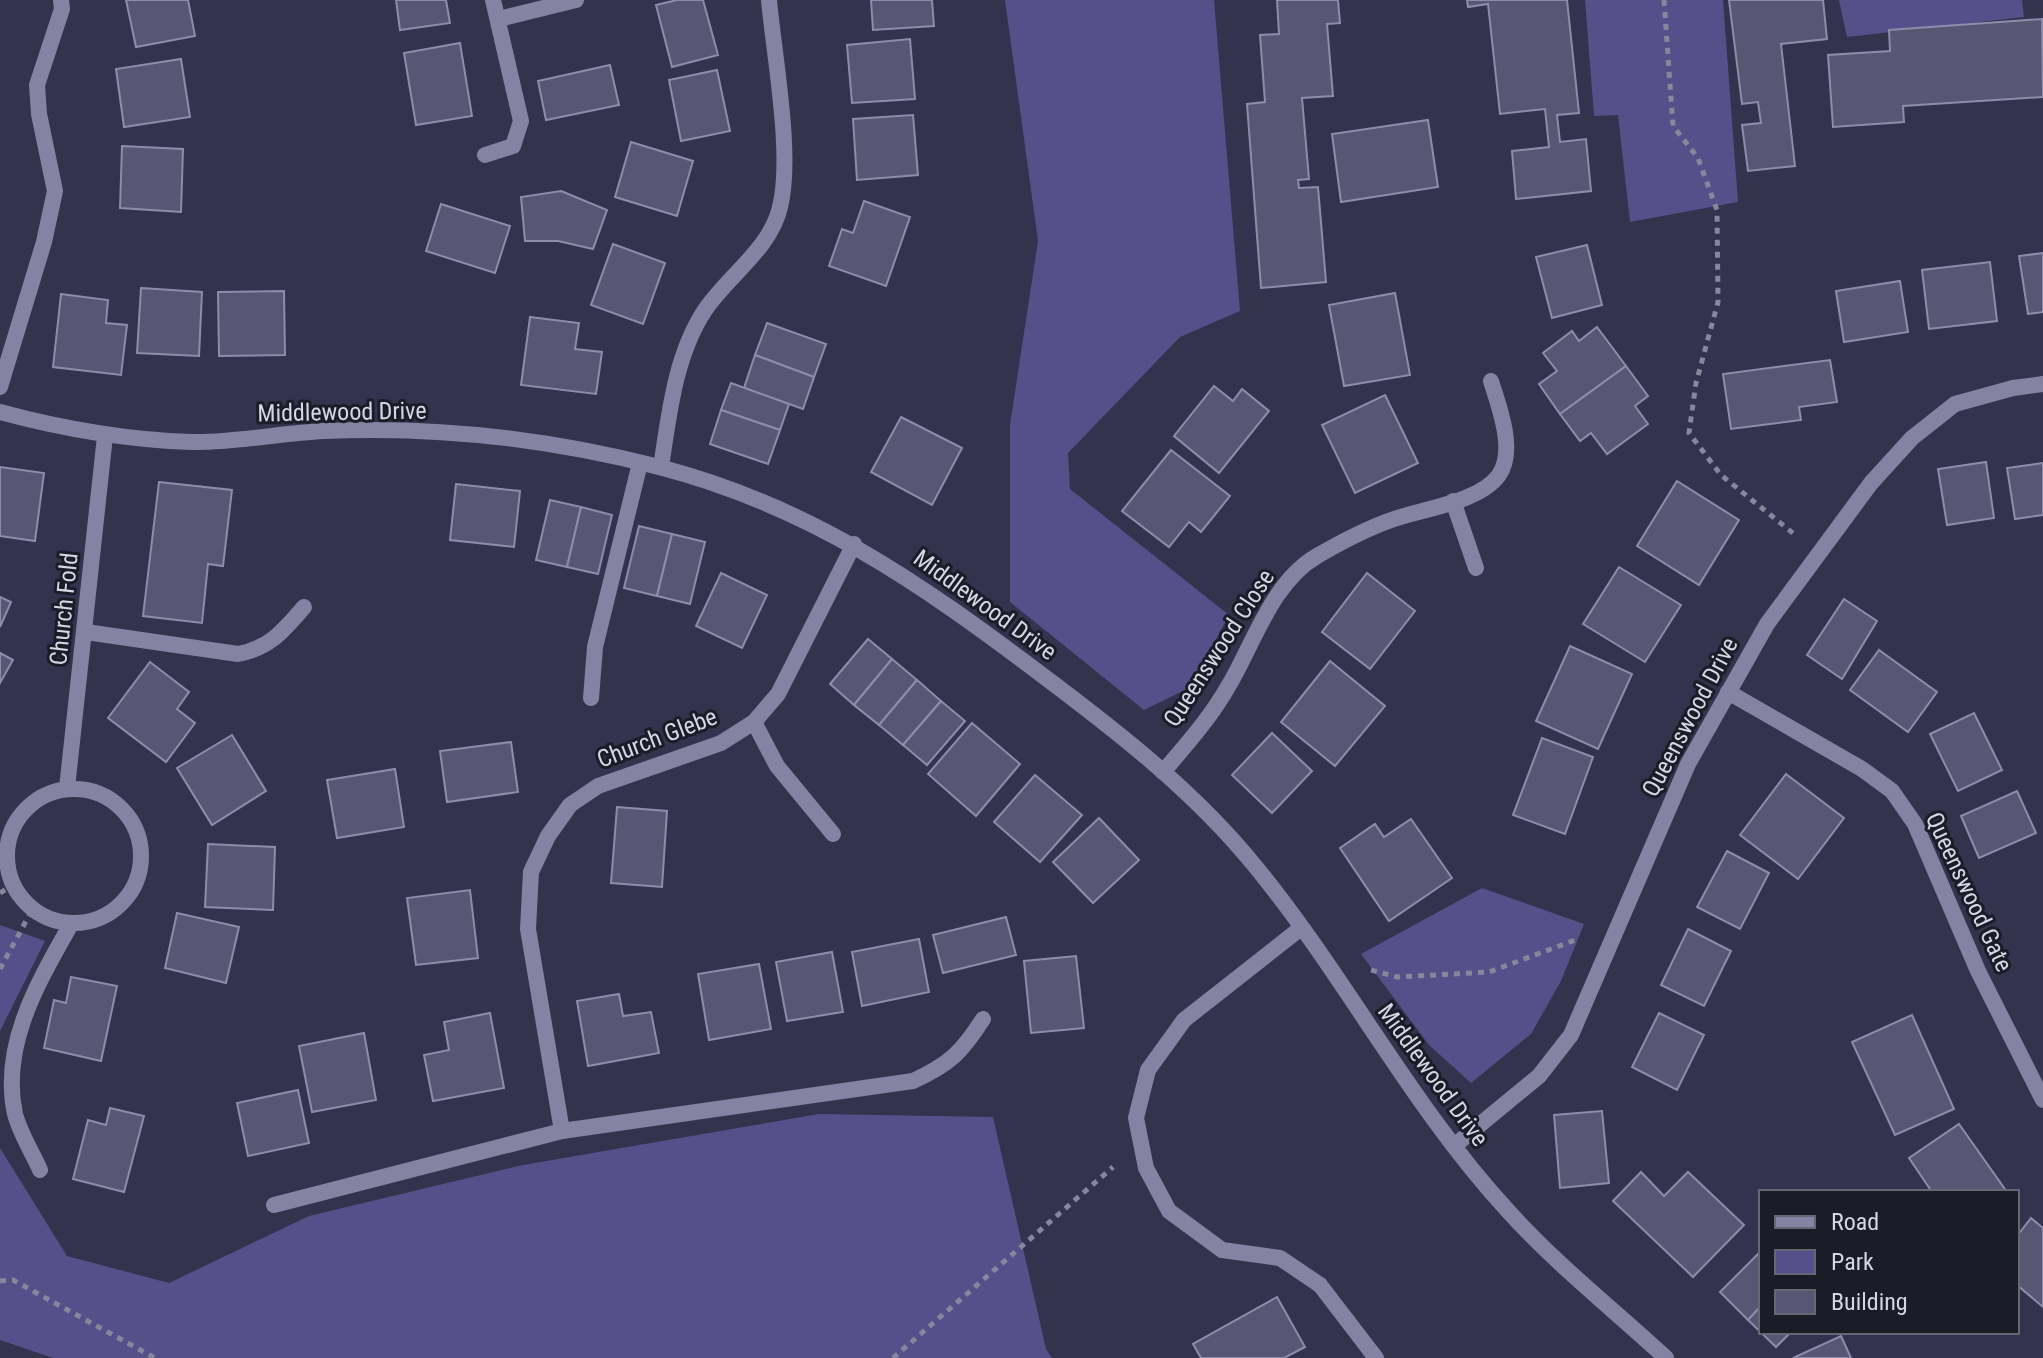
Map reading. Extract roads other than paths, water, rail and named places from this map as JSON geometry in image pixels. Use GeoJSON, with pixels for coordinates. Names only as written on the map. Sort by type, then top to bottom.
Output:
{"type":"FeatureCollection","features":[{"type":"Feature","properties":{"kind":"street"},"geometry":{"type":"LineString","coordinates":[[0,387],[44,242],[55,191],[39,114],[37,85],[62,9],[61,0]]}},
{"type":"Feature","properties":{"kind":"street"},"geometry":{"type":"LineString","coordinates":[[485,155],[513,146],[521,121],[493,0]]}},
{"type":"Feature","properties":{"kind":"street"},"geometry":{"type":"LineString","coordinates":[[499,19],[576,0]]}},
{"type":"Feature","properties":{"kind":"street"},"geometry":{"type":"LineString","coordinates":[[661,467],[683,356],[705,310],[760,245],[780,209],[785,170],[769,0]]}},
{"type":"Feature","properties":{"kind":"street","name":"Queenswood Close"},"geometry":{"type":"LineString","coordinates":[[1163,772],[1229,687],[1268,611],[1289,581],[1313,558],[1393,519],[1485,488],[1500,474],[1506,452],[1501,414],[1491,381]]}},
{"type":"Feature","properties":{"kind":"street","name":"Queenswood Drive"},"geometry":{"type":"LineString","coordinates":[[1454,1146],[1539,1076],[1571,1035],[1688,764],[1767,624],[1871,483],[1912,438],[1955,404],[2013,388],[2043,384]]}},
{"type":"Feature","properties":{"kind":"street","name":"Middlewood Drive"},"geometry":{"type":"LineString","coordinates":[[0,412],[105,436],[195,442],[325,431],[507,437],[661,467],[735,490],[854,544],[937,595],[1090,712],[1213,817],[1257,868],[1454,1146],[1509,1213],[1666,1358]]}},
{"type":"Feature","properties":{"kind":"street","name":"Church Fold"},"geometry":{"type":"LineString","coordinates":[[67,788],[105,436]]}},
{"type":"Feature","properties":{"kind":"street"},"geometry":{"type":"LineString","coordinates":[[591,698],[595,647],[640,463]]}},
{"type":"Feature","properties":{"kind":"street"},"geometry":{"type":"LineString","coordinates":[[1453,501],[1476,568]]}},
{"type":"Feature","properties":{"kind":"street","name":"Church Glebe"},"geometry":{"type":"LineString","coordinates":[[562,1131],[528,929],[531,872],[548,836],[570,805],[598,786],[721,743],[754,722],[778,694],[854,544]]}},
{"type":"Feature","properties":{"kind":"street"},"geometry":{"type":"LineString","coordinates":[[86,632],[238,654],[258,650],[273,641],[304,607]]}},
{"type":"Feature","properties":{"kind":"street","name":"Queenswood Gate"},"geometry":{"type":"LineString","coordinates":[[1728,692],[1892,791],[1915,824],[1978,971],[2043,1100]]}},
{"type":"Feature","properties":{"kind":"street"},"geometry":{"type":"LineString","coordinates":[[754,722],[777,766],[833,834]]}},
{"type":"Feature","properties":{"kind":"street"},"geometry":{"type":"LineString","coordinates":[[67,788],[102,795],[118,804],[134,823],[141,854],[137,883],[124,903],[109,915],[71,924],[48,919],[6,889],[14,825],[29,806],[67,788]]}},
{"type":"Feature","properties":{"kind":"street"},"geometry":{"type":"LineString","coordinates":[[40,1170],[14,1113],[9,1078],[19,1024],[27,1001],[71,924]]}},
{"type":"Feature","properties":{"kind":"street"},"geometry":{"type":"LineString","coordinates":[[1301,928],[1184,1020],[1148,1070],[1136,1118],[1146,1168],[1169,1211],[1222,1250],[1280,1258],[1320,1285],[1376,1358]]}},
{"type":"Feature","properties":{"kind":"street"},"geometry":{"type":"LineString","coordinates":[[274,1205],[562,1131],[913,1081],[938,1069],[962,1052],[983,1019]]}}]}
